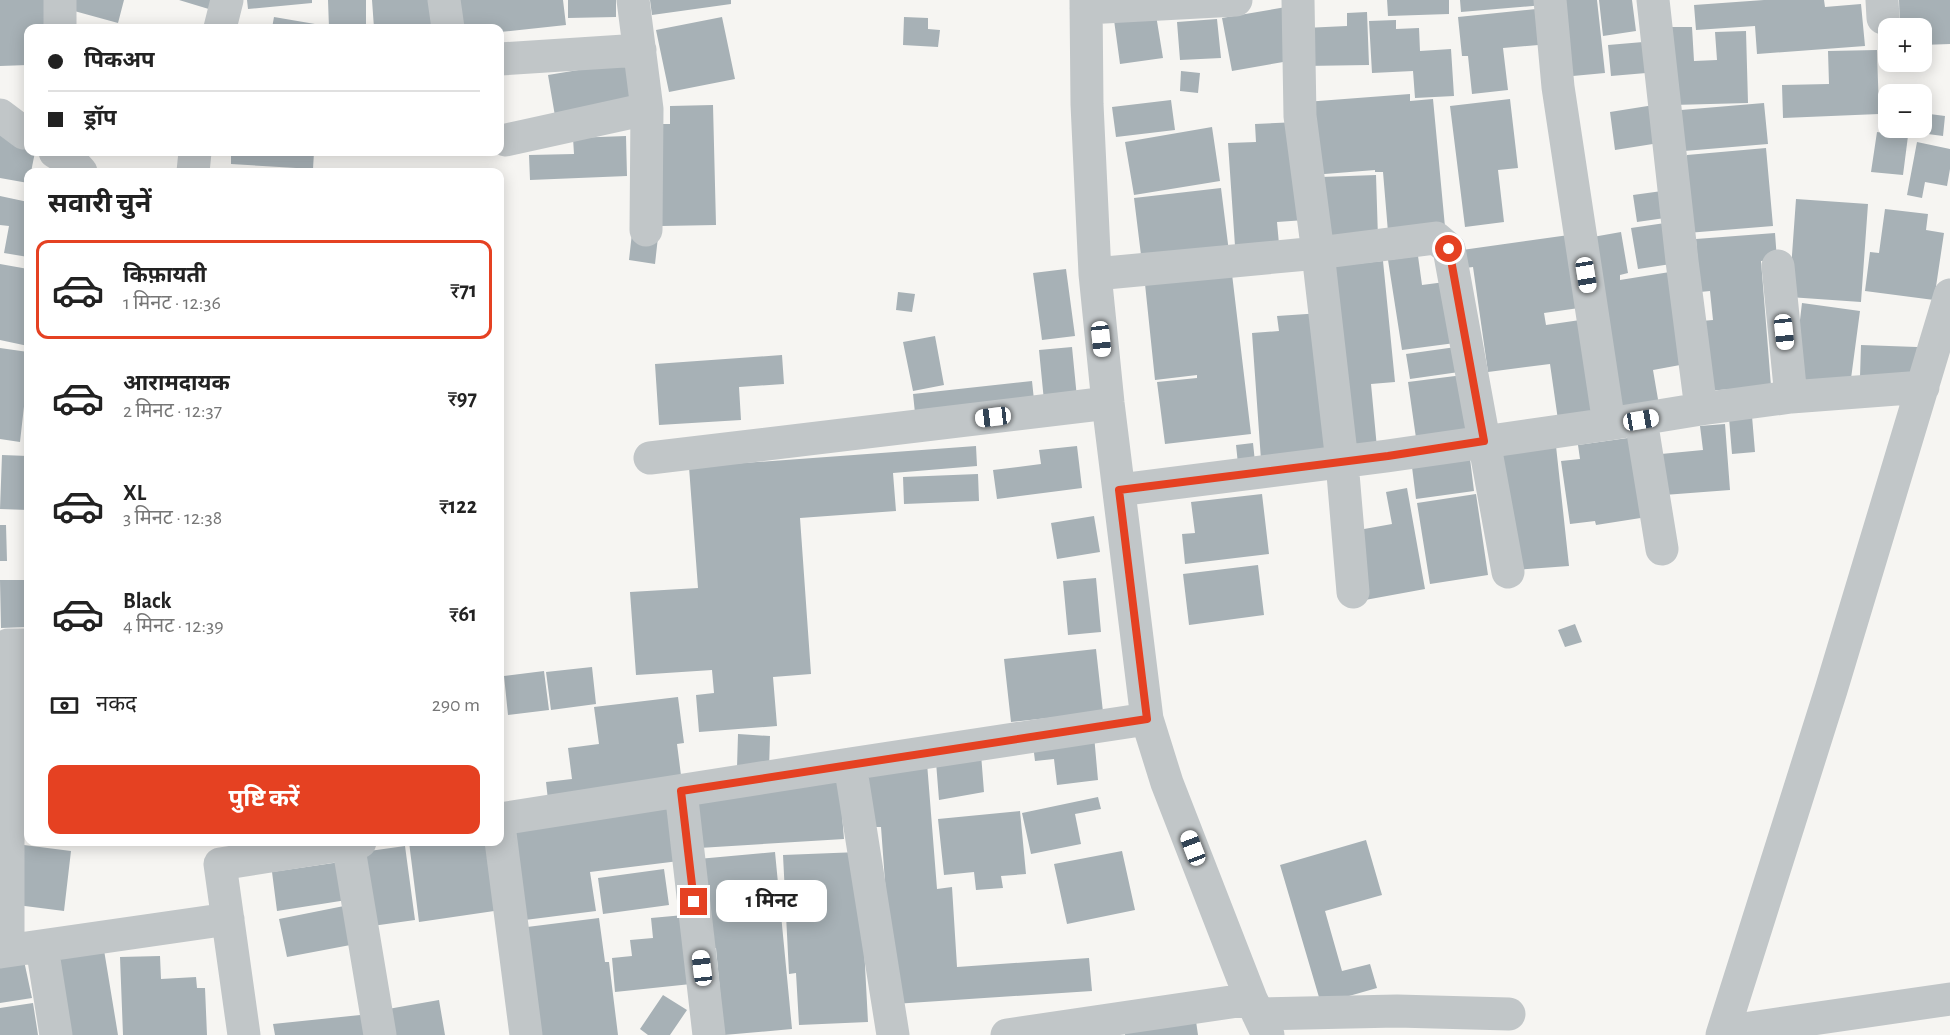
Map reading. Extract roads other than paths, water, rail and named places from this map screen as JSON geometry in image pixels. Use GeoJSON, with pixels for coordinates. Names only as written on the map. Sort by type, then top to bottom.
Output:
{"type":"FeatureCollection","features":[{"type":"Feature","properties":{"kind":"street"},"geometry":{"type":"LineString","coordinates":[[60,0],[60,24]]}},
{"type":"Feature","properties":{"kind":"street"},"geometry":{"type":"LineString","coordinates":[[221,24],[227,0]]}},
{"type":"Feature","properties":{"kind":"street"},"geometry":{"type":"LineString","coordinates":[[444,0],[447,24]]}},
{"type":"Feature","properties":{"kind":"street"},"geometry":{"type":"LineString","coordinates":[[633,0],[647,109],[646,230]]}},
{"type":"Feature","properties":{"kind":"street"},"geometry":{"type":"LineString","coordinates":[[1236,0],[1086,4],[1087,104],[1095,274],[1108,403],[1147,719],[1167,783],[1259,1016]]}},
{"type":"Feature","properties":{"kind":"street"},"geometry":{"type":"LineString","coordinates":[[1298,0],[1300,116],[1342,462],[1353,592]]}},
{"type":"Feature","properties":{"kind":"street"},"geometry":{"type":"LineString","coordinates":[[1550,0],[1558,87],[1625,422],[1662,549]]}},
{"type":"Feature","properties":{"kind":"street"},"geometry":{"type":"LineString","coordinates":[[1653,0],[1701,409]]}},
{"type":"Feature","properties":{"kind":"street"},"geometry":{"type":"LineString","coordinates":[[504,59],[640,50]]}},
{"type":"Feature","properties":{"kind":"street"},"geometry":{"type":"LineString","coordinates":[[506,140],[647,109]]}},
{"type":"Feature","properties":{"kind":"street"},"geometry":{"type":"LineString","coordinates":[[62,156],[77,168]]}},
{"type":"Feature","properties":{"kind":"street"},"geometry":{"type":"LineString","coordinates":[[1095,274],[1318,253],[1436,238],[1449,249],[1508,572]]}},
{"type":"Feature","properties":{"kind":"street"},"geometry":{"type":"LineString","coordinates":[[1778,266],[1791,397]]}},
{"type":"Feature","properties":{"kind":"street"},"geometry":{"type":"LineString","coordinates":[[1950,295],[1831,690],[1723,1034],[1950,999]]}},
{"type":"Feature","properties":{"kind":"street"},"geometry":{"type":"LineString","coordinates":[[1119,490],[1342,462],[1791,397],[1923,387]]}},
{"type":"Feature","properties":{"kind":"street"},"geometry":{"type":"LineString","coordinates":[[650,458],[1108,403]]}},
{"type":"Feature","properties":{"kind":"street"},"geometry":{"type":"LineString","coordinates":[[12,645],[4,951],[228,919]]}},
{"type":"Feature","properties":{"kind":"street"},"geometry":{"type":"LineString","coordinates":[[504,818],[1147,719]]}},
{"type":"Feature","properties":{"kind":"street"},"geometry":{"type":"LineString","coordinates":[[850,764],[893,1035]]}},
{"type":"Feature","properties":{"kind":"street"},"geometry":{"type":"LineString","coordinates":[[681,791],[709,1035]]}},
{"type":"Feature","properties":{"kind":"street"},"geometry":{"type":"LineString","coordinates":[[244,1035],[220,853],[305,846]]}},
{"type":"Feature","properties":{"kind":"street"},"geometry":{"type":"LineString","coordinates":[[355,846],[380,1035]]}},
{"type":"Feature","properties":{"kind":"street"},"geometry":{"type":"LineString","coordinates":[[502,846],[526,1035]]}},
{"type":"Feature","properties":{"kind":"street"},"geometry":{"type":"LineString","coordinates":[[42,947],[56,1035]]}},
{"type":"Feature","properties":{"kind":"street"},"geometry":{"type":"LineString","coordinates":[[1007,1035],[1259,1016],[1397,1011],[1509,1014]]}}]}
